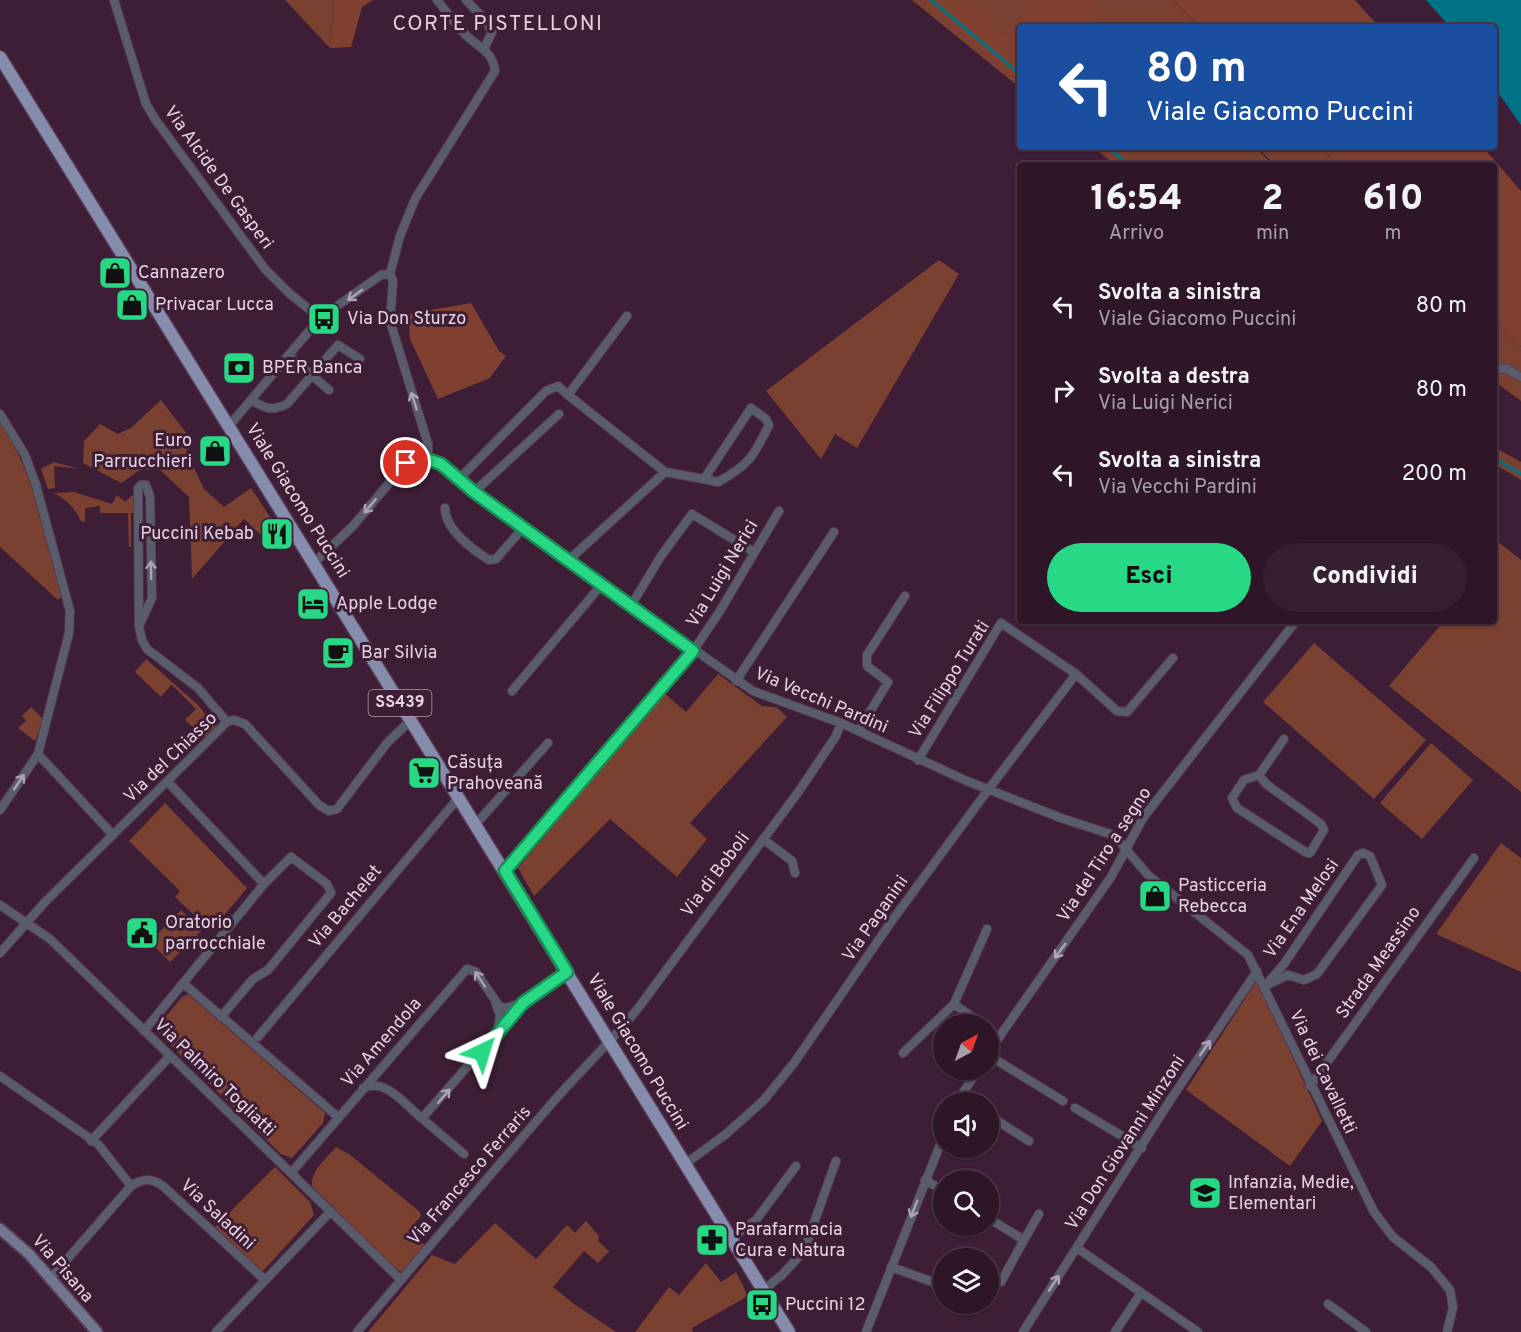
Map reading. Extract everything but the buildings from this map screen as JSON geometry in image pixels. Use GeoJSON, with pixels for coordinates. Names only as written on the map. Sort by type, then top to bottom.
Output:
{"type":"FeatureCollection","features":[{"type":"Feature","properties":{"kind":"main road","name":"Viale Giacomo Puccini"},"geometry":{"type":"LineString","coordinates":[[0,57],[5,74],[229,426],[789,1332]]}},
{"type":"Feature","properties":{"kind":"main road","name":"Via Pisana"},"geometry":{"type":"LineString","coordinates":[[0,1229],[29,1254],[97,1332]]}},
{"type":"Feature","properties":{"kind":"street","name":"Via Alcide De Gasperi"},"geometry":{"type":"LineString","coordinates":[[114,0],[146,104],[155,119],[265,269],[288,293],[320,318]]}},
{"type":"Feature","properties":{"kind":"street"},"geometry":{"type":"LineString","coordinates":[[314,563],[353,526],[406,463],[419,456],[428,458],[428,444],[390,321],[393,281],[390,274],[400,236],[415,199],[495,71],[494,62],[484,48],[468,37],[437,0]]}},
{"type":"Feature","properties":{"kind":"street"},"geometry":{"type":"LineString","coordinates":[[466,0],[486,21],[492,32],[484,48]]}},
{"type":"Feature","properties":{"kind":"street"},"geometry":{"type":"LineString","coordinates":[[229,426],[320,318],[381,275],[390,274]]}},
{"type":"Feature","properties":{"kind":"street"},"geometry":{"type":"LineString","coordinates":[[568,395],[627,316]]}},
{"type":"Feature","properties":{"kind":"street"},"geometry":{"type":"LineString","coordinates":[[252,400],[267,409],[287,404],[338,345],[360,359]]}},
{"type":"Feature","properties":{"kind":"street"},"geometry":{"type":"LineString","coordinates":[[288,355],[329,390]]}},
{"type":"Feature","properties":{"kind":"street"},"geometry":{"type":"LineString","coordinates":[[1497,368],[1507,369],[1521,377]]}},
{"type":"Feature","properties":{"kind":"street"},"geometry":{"type":"LineString","coordinates":[[459,479],[546,391],[558,386],[664,472],[718,482],[743,468],[757,449],[769,425],[766,419],[751,408],[704,479]]}},
{"type":"Feature","properties":{"kind":"street"},"geometry":{"type":"LineString","coordinates":[[0,414],[25,455],[36,485],[70,611],[69,633],[38,754],[0,810]]}},
{"type":"Feature","properties":{"kind":"street"},"geometry":{"type":"LineString","coordinates":[[474,492],[559,414]]}},
{"type":"Feature","properties":{"kind":"street","name":"Via Vecchi Pardini"},"geometry":{"type":"LineString","coordinates":[[428,458],[441,464],[474,492],[570,559],[736,681],[765,696],[859,730],[918,760],[988,790],[1110,834],[1125,848]]}},
{"type":"Feature","properties":{"kind":"street"},"geometry":{"type":"LineString","coordinates":[[570,559],[664,472]]}},
{"type":"Feature","properties":{"kind":"street"},"geometry":{"type":"LineString","coordinates":[[139,626],[152,598],[150,496],[146,485],[138,488],[139,626],[142,640],[147,649],[198,688],[227,722]]}},
{"type":"Feature","properties":{"kind":"street"},"geometry":{"type":"LineString","coordinates":[[445,508],[446,521],[452,529],[489,561],[496,559],[523,528]]}},
{"type":"Feature","properties":{"kind":"street","name":"Via Luigi Nerici"},"geometry":{"type":"LineString","coordinates":[[505,871],[693,651],[720,611],[779,511]]}},
{"type":"Feature","properties":{"kind":"street"},"geometry":{"type":"LineString","coordinates":[[632,604],[661,556],[692,514],[754,552]]}},
{"type":"Feature","properties":{"kind":"street"},"geometry":{"type":"LineString","coordinates":[[736,681],[834,532]]}},
{"type":"Feature","properties":{"kind":"street"},"geometry":{"type":"LineString","coordinates":[[513,691],[603,583]]}},
{"type":"Feature","properties":{"kind":"street"},"geometry":{"type":"LineString","coordinates":[[859,730],[888,682],[867,666],[867,655],[905,596]]}},
{"type":"Feature","properties":{"kind":"street","name":"Via Filippo Turati"},"geometry":{"type":"LineString","coordinates":[[918,760],[1000,623],[1076,674],[1117,711],[1127,712],[1173,658]]}},
{"type":"Feature","properties":{"kind":"street","name":"Via del Tiro a segno"},"geometry":{"type":"LineString","coordinates":[[999,1038],[1111,877],[1143,818],[1294,624]]}},
{"type":"Feature","properties":{"kind":"street","name":"Via Paganini"},"geometry":{"type":"LineString","coordinates":[[685,1164],[726,1134],[763,1101],[794,1063],[891,922],[1076,674]]}},
{"type":"Feature","properties":{"kind":"street","name":"Via del Chiasso"},"geometry":{"type":"LineString","coordinates":[[0,953],[45,902],[227,722],[234,720],[245,724],[319,805],[329,811],[337,809],[387,743],[411,720]]}},
{"type":"Feature","properties":{"kind":"street","name":"Via di Boboli"},"geometry":{"type":"LineString","coordinates":[[609,1042],[639,1008],[799,791],[836,736],[841,723]]}},
{"type":"Feature","properties":{"kind":"street"},"geometry":{"type":"LineString","coordinates":[[1259,775],[1266,784],[1321,824],[1324,830],[1310,853],[1307,854],[1232,802],[1232,798],[1244,780],[1259,775],[1284,739]]}},
{"type":"Feature","properties":{"kind":"street"},"geometry":{"type":"LineString","coordinates":[[476,824],[548,743]]}},
{"type":"Feature","properties":{"kind":"street"},"geometry":{"type":"LineString","coordinates":[[38,754],[113,835]]}},
{"type":"Feature","properties":{"kind":"street"},"geometry":{"type":"LineString","coordinates":[[168,782],[264,884]]}},
{"type":"Feature","properties":{"kind":"street","name":"Via Bachelet"},"geometry":{"type":"LineString","coordinates":[[258,1038],[459,797]]}},
{"type":"Feature","properties":{"kind":"street"},"geometry":{"type":"LineString","coordinates":[[763,838],[792,861],[795,873]]}},
{"type":"Feature","properties":{"kind":"street","name":"Via dei Cavalletti"},"geometry":{"type":"LineString","coordinates":[[1125,848],[1148,875],[1248,955],[1265,986],[1310,1086],[1374,1212],[1393,1237],[1431,1267],[1449,1290],[1453,1307],[1447,1332]]}},
{"type":"Feature","properties":{"kind":"street","name":"Via Ena Melosi"},"geometry":{"type":"LineString","coordinates":[[1363,853],[1370,856],[1382,885],[1317,974],[1304,980],[1288,975],[1265,986],[1284,964],[1358,855],[1363,853]]}},
{"type":"Feature","properties":{"kind":"street"},"geometry":{"type":"LineString","coordinates":[[144,1031],[264,884],[291,856],[327,884],[331,892],[268,970],[253,979],[221,1017]]}},
{"type":"Feature","properties":{"kind":"street","name":"Strada Meassino"},"geometry":{"type":"LineString","coordinates":[[1310,1086],[1474,858]]}},
{"type":"Feature","properties":{"kind":"street","name":"Via Palmiro Togliatti"},"geometry":{"type":"LineString","coordinates":[[0,905],[50,939],[400,1280]]}},
{"type":"Feature","properties":{"kind":"street"},"geometry":{"type":"LineString","coordinates":[[903,1053],[954,1004],[987,929]]}},
{"type":"Feature","properties":{"kind":"street","name":"Via Amendola"},"geometry":{"type":"LineString","coordinates":[[291,1173],[467,969],[476,972],[495,1003],[500,1021],[495,1037]]}},
{"type":"Feature","properties":{"kind":"street","name":"Via Don Giovanni Minzoni"},"geometry":{"type":"LineString","coordinates":[[1023,1332],[1171,1099],[1257,971]]}},
{"type":"Feature","properties":{"kind":"street"},"geometry":{"type":"LineString","coordinates":[[419,1116],[430,1112],[523,1003],[567,972]]}},
{"type":"Feature","properties":{"kind":"street"},"geometry":{"type":"LineString","coordinates":[[184,984],[338,1117]]}},
{"type":"Feature","properties":{"kind":"street"},"geometry":{"type":"LineString","coordinates":[[495,1003],[505,1008],[523,1003]]}},
{"type":"Feature","properties":{"kind":"street"},"geometry":{"type":"LineString","coordinates":[[954,1004],[968,1014]]}},
{"type":"Feature","properties":{"kind":"street","name":"Via Francesco Ferraris"},"geometry":{"type":"LineString","coordinates":[[357,1332],[609,1042]]}},
{"type":"Feature","properties":{"kind":"street"},"geometry":{"type":"LineString","coordinates":[[92,1141],[170,1056]]}},
{"type":"Feature","properties":{"kind":"street"},"geometry":{"type":"LineString","coordinates":[[999,1061],[1063,1101]]}},
{"type":"Feature","properties":{"kind":"street"},"geometry":{"type":"LineString","coordinates":[[381,1070],[384,1086]]}},
{"type":"Feature","properties":{"kind":"street"},"geometry":{"type":"LineString","coordinates":[[0,1076],[98,1144],[131,1186],[50,1279]]}},
{"type":"Feature","properties":{"kind":"street"},"geometry":{"type":"LineString","coordinates":[[362,1089],[370,1085],[384,1086],[464,1154]]}},
{"type":"Feature","properties":{"kind":"street"},"geometry":{"type":"LineString","coordinates":[[1075,1108],[1142,1148]]}},
{"type":"Feature","properties":{"kind":"street"},"geometry":{"type":"LineString","coordinates":[[999,1122],[1029,1141]]}},
{"type":"Feature","properties":{"kind":"street"},"geometry":{"type":"LineString","coordinates":[[866,1332],[934,1158]]}},
{"type":"Feature","properties":{"kind":"street"},"geometry":{"type":"LineString","coordinates":[[763,1290],[782,1275],[804,1251],[836,1161]]}},
{"type":"Feature","properties":{"kind":"street"},"geometry":{"type":"LineString","coordinates":[[730,1239],[756,1220],[796,1166]]}},
{"type":"Feature","properties":{"kind":"street","name":"Via Saladini"},"geometry":{"type":"LineString","coordinates":[[131,1186],[144,1179],[156,1181],[265,1280]]}},
{"type":"Feature","properties":{"kind":"street"},"geometry":{"type":"LineString","coordinates":[[925,1180],[933,1185]]}},
{"type":"Feature","properties":{"kind":"street"},"geometry":{"type":"LineString","coordinates":[[216,1332],[330,1212]]}},
{"type":"Feature","properties":{"kind":"street"},"geometry":{"type":"LineString","coordinates":[[1001,1282],[1039,1214]]}},
{"type":"Feature","properties":{"kind":"street"},"geometry":{"type":"LineString","coordinates":[[999,1225],[1024,1240]]}},
{"type":"Feature","properties":{"kind":"street"},"geometry":{"type":"LineString","coordinates":[[1077,1248],[1194,1331]]}},
{"type":"Feature","properties":{"kind":"street"},"geometry":{"type":"LineString","coordinates":[[891,1267],[933,1282]]}},
{"type":"Feature","properties":{"kind":"street"},"geometry":{"type":"LineString","coordinates":[[1115,1332],[1141,1293]]}},
{"type":"Feature","properties":{"kind":"street"},"geometry":{"type":"LineString","coordinates":[[1328,1304],[1366,1332]]}},
{"type":"Feature","properties":{"kind":"shaded area"},"geometry":{"type":"Polygon","coordinates":[[[285,0],[334,0],[330,48],[285,0]]]}},
{"type":"Feature","properties":{"kind":"shaded area"},"geometry":{"type":"Polygon","coordinates":[[[334,0],[373,0],[362,7],[351,47],[330,48],[334,0]]]}},
{"type":"Feature","properties":{"kind":"shaded area"},"geometry":{"type":"Polygon","coordinates":[[[912,0],[1173,0],[1197,24],[1017,24],[1017,86],[912,0]]]}},
{"type":"Feature","properties":{"kind":"shaded area"},"geometry":{"type":"Polygon","coordinates":[[[932,0],[954,0],[983,9],[1002,37],[1017,30],[1017,78],[927,6],[932,0]]]}},
{"type":"Feature","properties":{"kind":"shaded area"},"geometry":{"type":"Polygon","coordinates":[[[1030,0],[1098,0],[1093,15],[1104,24],[1022,24],[1030,0]]]}},
{"type":"Feature","properties":{"kind":"shaded area"},"geometry":{"type":"Polygon","coordinates":[[[1173,0],[1355,0],[1376,24],[1197,24],[1173,0]]]}},
{"type":"Feature","properties":{"kind":"shaded area"},"geometry":{"type":"Polygon","coordinates":[[[1097,150],[1258,150],[1270,162],[1111,162],[1097,150]]]}},
{"type":"Feature","properties":{"kind":"shaded area"},"geometry":{"type":"Polygon","coordinates":[[[1260,150],[1323,150],[1335,162],[1272,162],[1260,150]]]}},
{"type":"Feature","properties":{"kind":"shaded area"},"geometry":{"type":"Polygon","coordinates":[[[1323,150],[1486,150],[1496,162],[1335,162],[1323,150]]]}},
{"type":"Feature","properties":{"kind":"shaded area"},"geometry":{"type":"Polygon","coordinates":[[[1497,163],[1521,191],[1521,347],[1497,323],[1497,163]]]}},
{"type":"Feature","properties":{"kind":"shaded area"},"geometry":{"type":"Polygon","coordinates":[[[939,260],[959,274],[857,448],[835,434],[821,459],[766,391],[939,260]]]}},
{"type":"Feature","properties":{"kind":"shaded area"},"geometry":{"type":"Polygon","coordinates":[[[471,303],[499,351],[506,356],[490,378],[438,399],[410,339],[408,314],[471,303]]]}},
{"type":"Feature","properties":{"kind":"shaded area"},"geometry":{"type":"Polygon","coordinates":[[[1497,323],[1521,347],[1521,401],[1498,384],[1497,323]]]}},
{"type":"Feature","properties":{"kind":"shaded area"},"geometry":{"type":"Polygon","coordinates":[[[161,400],[194,443],[186,451],[204,489],[224,507],[251,488],[276,526],[263,537],[244,519],[192,579],[189,497],[159,469],[140,470],[121,483],[83,463],[84,441],[100,424],[118,434],[131,428],[161,400]]]}},
{"type":"Feature","properties":{"kind":"shaded area"},"geometry":{"type":"Polygon","coordinates":[[[0,423],[12,442],[31,484],[62,596],[58,600],[0,547],[0,423]]]}},
{"type":"Feature","properties":{"kind":"shaded area"},"geometry":{"type":"Polygon","coordinates":[[[1497,449],[1521,462],[1521,480],[1497,466],[1497,449]]]}},
{"type":"Feature","properties":{"kind":"shaded area"},"geometry":{"type":"Polygon","coordinates":[[[54,462],[79,469],[54,466],[55,488],[48,489],[41,469],[54,462]]]}},
{"type":"Feature","properties":{"kind":"shaded area"},"geometry":{"type":"Polygon","coordinates":[[[137,485],[137,513],[131,513],[131,547],[129,547],[128,513],[100,513],[100,506],[85,508],[85,522],[81,521],[70,504],[53,493],[74,492],[112,504],[117,495],[125,502],[136,492],[133,487],[137,485]]]}},
{"type":"Feature","properties":{"kind":"shaded area"},"geometry":{"type":"Polygon","coordinates":[[[1497,541],[1521,560],[1521,792],[1389,686],[1441,624],[1497,624],[1497,541]]]}},
{"type":"Feature","properties":{"kind":"shaded area"},"geometry":{"type":"Polygon","coordinates":[[[1314,643],[1426,740],[1374,799],[1263,702],[1314,643]]]}},
{"type":"Feature","properties":{"kind":"shaded area"},"geometry":{"type":"Polygon","coordinates":[[[146,659],[198,705],[216,727],[205,738],[185,720],[196,709],[174,687],[171,685],[161,697],[135,672],[146,659]]]}},
{"type":"Feature","properties":{"kind":"shaded area"},"geometry":{"type":"Polygon","coordinates":[[[718,674],[762,706],[776,707],[787,717],[690,823],[707,839],[677,877],[610,819],[534,896],[518,868],[664,693],[686,712],[718,674]]]}},
{"type":"Feature","properties":{"kind":"shaded area"},"geometry":{"type":"Polygon","coordinates":[[[31,707],[44,720],[35,741],[18,728],[26,721],[22,716],[31,707]]]}},
{"type":"Feature","properties":{"kind":"shaded area"},"geometry":{"type":"Polygon","coordinates":[[[1431,743],[1473,780],[1422,839],[1380,803],[1431,743]]]}},
{"type":"Feature","properties":{"kind":"shaded area"},"geometry":{"type":"Polygon","coordinates":[[[165,803],[247,888],[211,931],[175,897],[180,891],[129,841],[165,803]]]}},
{"type":"Feature","properties":{"kind":"shaded area"},"geometry":{"type":"Polygon","coordinates":[[[1501,843],[1521,858],[1521,972],[1436,934],[1501,843]]]}},
{"type":"Feature","properties":{"kind":"shaded area"},"geometry":{"type":"Polygon","coordinates":[[[181,910],[202,930],[170,962],[150,942],[181,910]]]}},
{"type":"Feature","properties":{"kind":"shaded area"},"geometry":{"type":"Polygon","coordinates":[[[1257,980],[1322,1121],[1290,1166],[1186,1090],[1257,980]]]}},
{"type":"Feature","properties":{"kind":"shaded area"},"geometry":{"type":"Polygon","coordinates":[[[188,994],[325,1113],[323,1123],[292,1158],[281,1154],[157,1032],[156,1028],[182,997],[188,994]]]}},
{"type":"Feature","properties":{"kind":"shaded area"},"geometry":{"type":"Polygon","coordinates":[[[336,1147],[349,1154],[420,1212],[421,1216],[408,1231],[425,1245],[402,1272],[394,1268],[312,1186],[317,1170],[336,1147]]]}},
{"type":"Feature","properties":{"kind":"shaded area"},"geometry":{"type":"Polygon","coordinates":[[[275,1167],[310,1202],[314,1215],[263,1271],[215,1227],[275,1167]]]}},
{"type":"Feature","properties":{"kind":"shaded area"},"geometry":{"type":"Polygon","coordinates":[[[586,1221],[599,1236],[598,1241],[609,1251],[598,1263],[584,1251],[553,1287],[616,1332],[368,1332],[432,1255],[455,1264],[495,1223],[536,1259],[567,1225],[575,1233],[586,1221]]]}},
{"type":"Feature","properties":{"kind":"shaded area"},"geometry":{"type":"Polygon","coordinates":[[[706,1263],[721,1282],[736,1272],[748,1296],[692,1328],[693,1332],[635,1332],[669,1287],[679,1295],[706,1263]]]}},
{"type":"Feature","properties":{"kind":"water"},"geometry":{"type":"Polygon","coordinates":[[[1426,0],[1521,0],[1521,125],[1497,91],[1497,24],[1447,24],[1426,0]]]}},
{"type":"Feature","properties":{"kind":"waterway"},"geometry":{"type":"LineString","coordinates":[[931,0],[1017,72]]}},
{"type":"Feature","properties":{"kind":"waterway"},"geometry":{"type":"LineString","coordinates":[[1112,150],[1126,162]]}},
{"type":"Feature","properties":{"kind":"waterway"},"geometry":{"type":"LineString","coordinates":[[1497,460],[1521,474]]}},
{"type":"Feature","properties":{"kind":"place","name":"Cannazero"},"geometry":{"type":"Point","coordinates":[115,273]}},
{"type":"Feature","properties":{"kind":"place","name":"Privacar Lucca"},"geometry":{"type":"Point","coordinates":[132,305]}},
{"type":"Feature","properties":{"kind":"place","name":"Via Don Sturzo"},"geometry":{"type":"Point","coordinates":[324,319]}},
{"type":"Feature","properties":{"kind":"place","name":"BPER Banca"},"geometry":{"type":"Point","coordinates":[239,368]}},
{"type":"Feature","properties":{"kind":"place","name":"Euro Parrucchieri"},"geometry":{"type":"Point","coordinates":[215,451]}},
{"type":"Feature","properties":{"kind":"place","name":"Puccini Kebab"},"geometry":{"type":"Point","coordinates":[277,534]}},
{"type":"Feature","properties":{"kind":"place","name":"Apple Lodge"},"geometry":{"type":"Point","coordinates":[313,604]}},
{"type":"Feature","properties":{"kind":"place","name":"Bar Silvia"},"geometry":{"type":"Point","coordinates":[338,653]}},
{"type":"Feature","properties":{"kind":"place","name":"Căsuța Prahoveană"},"geometry":{"type":"Point","coordinates":[424,773]}},
{"type":"Feature","properties":{"kind":"place","name":"Pasticceria Rebecca"},"geometry":{"type":"Point","coordinates":[1155,896]}},
{"type":"Feature","properties":{"kind":"place","name":"Oratorio parrocchiale"},"geometry":{"type":"Point","coordinates":[142,933]}},
{"type":"Feature","properties":{"kind":"place","name":"Infanzia, Medie, Elementari"},"geometry":{"type":"Point","coordinates":[1205,1193]}},
{"type":"Feature","properties":{"kind":"place","name":"Parafarmacia Cura e Natura"},"geometry":{"type":"Point","coordinates":[712,1240]}},
{"type":"Feature","properties":{"kind":"place","name":"Puccini 12"},"geometry":{"type":"Point","coordinates":[762,1305]}},
{"type":"Feature","properties":{"kind":"district","name":"CORTE PISTELLONI"},"geometry":{"type":"Point","coordinates":[498,24]}},
{"type":"Feature","properties":{"kind":"route"},"geometry":{"type":"LineString","coordinates":[[406,463],[419,456],[441,464],[533,536],[570,559],[693,651],[505,871],[567,972],[523,1003],[482,1052]]}}]}
